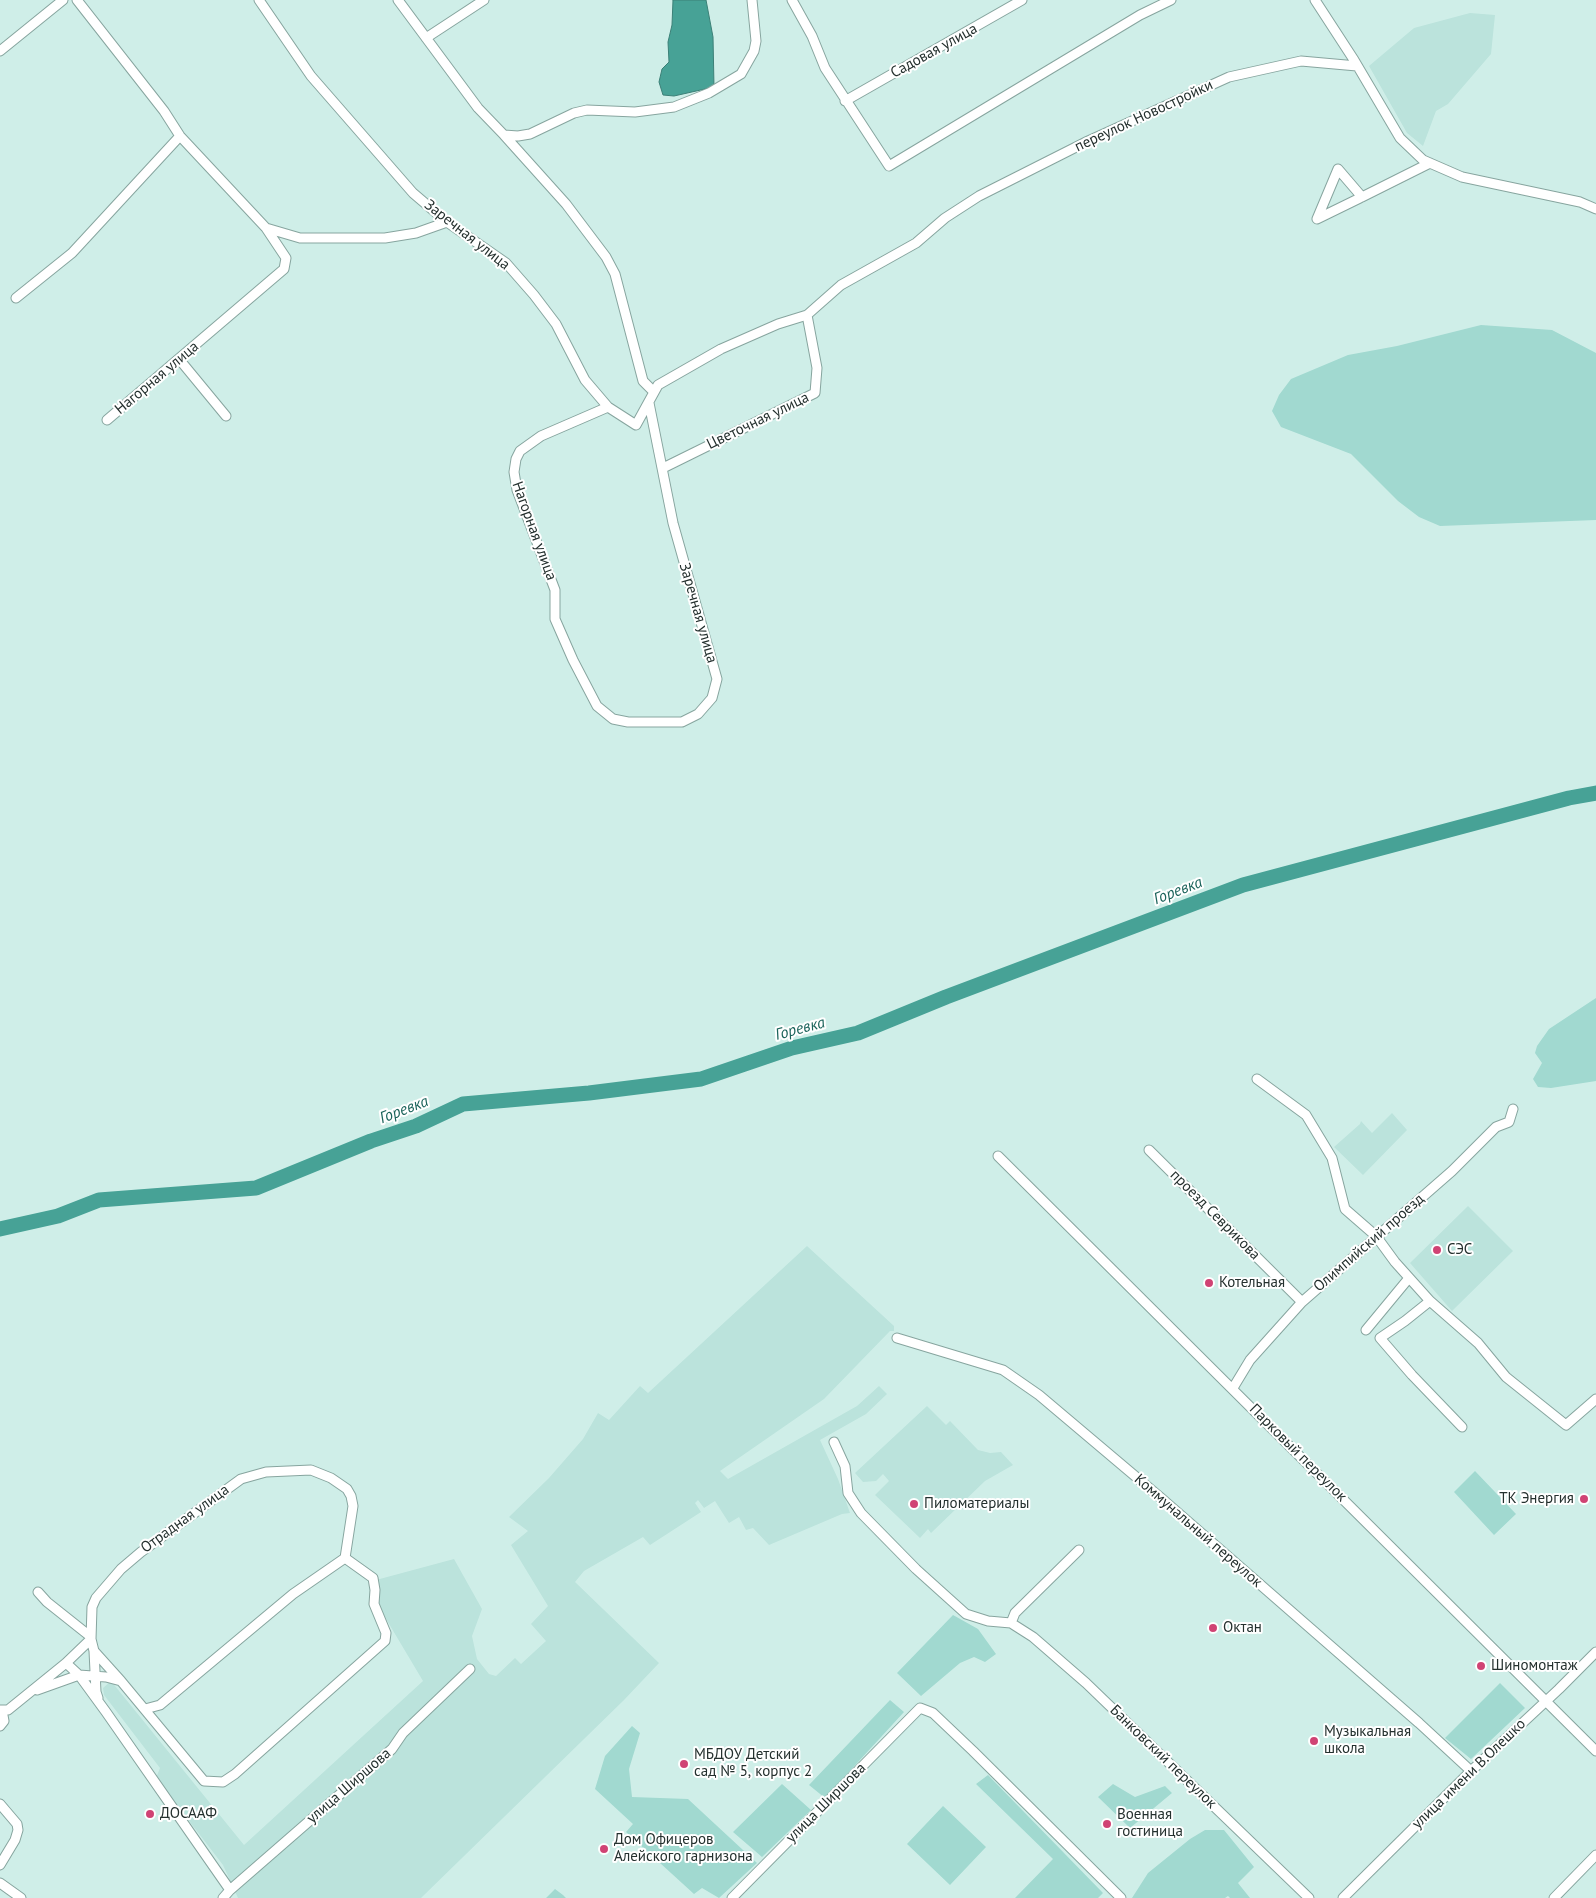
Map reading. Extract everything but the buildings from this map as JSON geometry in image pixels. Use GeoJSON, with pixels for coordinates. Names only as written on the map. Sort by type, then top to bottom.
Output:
{"type":"FeatureCollection","features":[{"type":"Feature","properties":{"kind":"street"},"geometry":{"type":"LineString","coordinates":[[0,51],[63,0]]}},
{"type":"Feature","properties":{"kind":"street","name":"Нагорная улица"},"geometry":{"type":"LineString","coordinates":[[77,0],[164,111],[180,136],[266,228],[286,258],[284,269],[107,420]]}},
{"type":"Feature","properties":{"kind":"street","name":"Заречная улица"},"geometry":{"type":"LineString","coordinates":[[259,0],[311,76],[413,193],[447,222],[506,263],[534,295],[556,324],[578,368],[595,393],[608,407]]}},
{"type":"Feature","properties":{"kind":"street"},"geometry":{"type":"LineString","coordinates":[[398,0],[478,108],[566,204],[606,257],[615,274],[643,381],[651,397]]}},
{"type":"Feature","properties":{"kind":"street"},"geometry":{"type":"LineString","coordinates":[[426,38],[484,0]]}},
{"type":"Feature","properties":{"kind":"street"},"geometry":{"type":"LineString","coordinates":[[504,135],[518,136],[530,134],[574,113],[588,110],[634,112],[674,106],[710,93],[741,74],[754,51],[756,41],[752,0]]}},
{"type":"Feature","properties":{"kind":"street"},"geometry":{"type":"LineString","coordinates":[[792,0],[812,36],[825,68],[889,166],[1140,15],[1171,0]]}},
{"type":"Feature","properties":{"kind":"street","name":"Садовая улица"},"geometry":{"type":"LineString","coordinates":[[845,101],[1022,0]]}},
{"type":"Feature","properties":{"kind":"street"},"geometry":{"type":"LineString","coordinates":[[1315,0],[1400,138],[1423,160],[1462,178],[1580,202],[1596,209]]}},
{"type":"Feature","properties":{"kind":"street","name":"переулок Новостройки"},"geometry":{"type":"LineString","coordinates":[[807,315],[841,285],[916,243],[944,218],[979,196],[1088,142],[1230,77],[1301,61],[1357,66]]}},
{"type":"Feature","properties":{"kind":"street"},"geometry":{"type":"LineString","coordinates":[[16,298],[72,253],[180,136]]}},
{"type":"Feature","properties":{"kind":"street"},"geometry":{"type":"LineString","coordinates":[[1362,198],[1338,170],[1318,219],[1362,198],[1430,163]]}},
{"type":"Feature","properties":{"kind":"street"},"geometry":{"type":"LineString","coordinates":[[266,228],[300,238],[385,238],[416,233],[447,222]]}},
{"type":"Feature","properties":{"kind":"street"},"geometry":{"type":"LineString","coordinates":[[608,407],[636,425],[658,385],[721,349],[778,324],[807,315]]}},
{"type":"Feature","properties":{"kind":"street","name":"Цветочная улица"},"geometry":{"type":"LineString","coordinates":[[663,468],[814,393],[817,368],[807,315]]}},
{"type":"Feature","properties":{"kind":"street"},"geometry":{"type":"LineString","coordinates":[[180,359],[226,416]]}},
{"type":"Feature","properties":{"kind":"street","name":"Заречная улица"},"geometry":{"type":"LineString","coordinates":[[597,706],[613,719],[628,722],[682,722],[698,714],[712,698],[717,679],[673,523],[651,397]]}},
{"type":"Feature","properties":{"kind":"street","name":"Нагорная улица"},"geometry":{"type":"LineString","coordinates":[[597,706],[573,660],[555,619],[555,590],[517,490],[514,472],[516,459],[520,451],[541,436],[608,407]]}},
{"type":"Feature","properties":{"kind":"street"},"geometry":{"type":"LineString","coordinates":[[1257,1079],[1306,1116],[1332,1158],[1345,1209],[1376,1236],[1395,1262],[1430,1301],[1478,1342],[1506,1377],[1566,1425],[1596,1399]]}},
{"type":"Feature","properties":{"kind":"street","name":"Олимпийский проезд"},"geometry":{"type":"LineString","coordinates":[[1233,1388],[1250,1360],[1302,1302],[1452,1172],[1496,1126],[1509,1122],[1513,1108]]}},
{"type":"Feature","properties":{"kind":"street","name":"проезд Севрикова"},"geometry":{"type":"LineString","coordinates":[[1149,1150],[1302,1302]]}},
{"type":"Feature","properties":{"kind":"street","name":"Парковый переулок"},"geometry":{"type":"LineString","coordinates":[[998,1156],[1596,1751]]}},
{"type":"Feature","properties":{"kind":"street"},"geometry":{"type":"LineString","coordinates":[[1366,1330],[1410,1278]]}},
{"type":"Feature","properties":{"kind":"street"},"geometry":{"type":"LineString","coordinates":[[1430,1301],[1380,1338],[1412,1376],[1462,1427]]}},
{"type":"Feature","properties":{"kind":"street","name":"Коммунальный переулок"},"geometry":{"type":"LineString","coordinates":[[897,1338],[1003,1370],[1039,1395],[1161,1498],[1416,1720],[1471,1771]]}},
{"type":"Feature","properties":{"kind":"street","name":"Банковский переулок"},"geometry":{"type":"LineString","coordinates":[[834,1442],[845,1466],[848,1493],[861,1513],[907,1560],[966,1614],[988,1621],[1011,1623],[1033,1637],[1086,1683],[1309,1898]]}},
{"type":"Feature","properties":{"kind":"street","name":"Отрадная улица"},"geometry":{"type":"LineString","coordinates":[[279,1470],[311,1470],[347,1488],[353,1506],[345,1558],[373,1578],[375,1590],[374,1604],[384,1625],[385,1641],[235,1774],[223,1782],[204,1781],[94,1651],[91,1638],[92,1607],[96,1598],[121,1569],[141,1552],[241,1479],[279,1470]]}},
{"type":"Feature","properties":{"kind":"street"},"geometry":{"type":"LineString","coordinates":[[1011,1623],[1015,1613],[1080,1550]]}},
{"type":"Feature","properties":{"kind":"street"},"geometry":{"type":"LineString","coordinates":[[145,1709],[160,1705],[293,1594],[345,1558]]}},
{"type":"Feature","properties":{"kind":"street"},"geometry":{"type":"LineString","coordinates":[[0,1726],[4,1721],[1,1710],[8,1710],[66,1663],[91,1638],[47,1602],[38,1592]]}},
{"type":"Feature","properties":{"kind":"street"},"geometry":{"type":"LineString","coordinates":[[94,1651],[96,1692],[104,1710]]}},
{"type":"Feature","properties":{"kind":"street","name":"улица имени В.Олешко"},"geometry":{"type":"LineString","coordinates":[[1343,1898],[1471,1771],[1596,1652]]}},
{"type":"Feature","properties":{"kind":"street"},"geometry":{"type":"LineString","coordinates":[[66,1663],[79,1675],[230,1890]]}},
{"type":"Feature","properties":{"kind":"street","name":"улица Ширшова"},"geometry":{"type":"LineString","coordinates":[[223,1898],[392,1749],[403,1733],[470,1669]]}},
{"type":"Feature","properties":{"kind":"street"},"geometry":{"type":"LineString","coordinates":[[28,1693],[79,1675],[121,1681]]}},
{"type":"Feature","properties":{"kind":"street","name":"улица Ширшова"},"geometry":{"type":"LineString","coordinates":[[732,1898],[920,1708],[933,1713],[967,1745],[1121,1898]]}},
{"type":"Feature","properties":{"kind":"street"},"geometry":{"type":"LineString","coordinates":[[0,1804],[17,1824],[18,1830],[0,1865]]}},
{"type":"Feature","properties":{"kind":"street"},"geometry":{"type":"LineString","coordinates":[[1554,1898],[1596,1855]]}},
{"type":"Feature","properties":{"kind":"street"},"geometry":{"type":"LineString","coordinates":[[0,1883],[22,1898]]}},
{"type":"Feature","properties":{"kind":"shaded area"},"geometry":{"type":"Polygon","coordinates":[[[673,0],[706,0],[713,37],[714,87],[674,96],[663,95],[659,82],[662,69],[669,62],[668,42],[672,25],[673,0]]]}},
{"type":"Feature","properties":{"kind":"shaded area"},"geometry":{"type":"Polygon","coordinates":[[[1470,13],[1495,15],[1491,54],[1448,104],[1436,111],[1423,146],[1407,133],[1369,66],[1414,28],[1470,13]]]}},
{"type":"Feature","properties":{"kind":"shaded area"},"geometry":{"type":"Polygon","coordinates":[[[1481,325],[1552,330],[1596,353],[1596,520],[1440,526],[1419,517],[1398,501],[1351,454],[1281,427],[1272,411],[1279,395],[1291,379],[1348,355],[1397,346],[1481,325]]]}},
{"type":"Feature","properties":{"kind":"shaded area"},"geometry":{"type":"Polygon","coordinates":[[[1596,998],[1596,1081],[1551,1088],[1538,1087],[1533,1079],[1542,1063],[1535,1053],[1537,1046],[1549,1029],[1596,998]]]}},
{"type":"Feature","properties":{"kind":"shaded area"},"geometry":{"type":"Polygon","coordinates":[[[1392,1113],[1407,1130],[1363,1175],[1334,1147],[1361,1121],[1372,1133],[1392,1113]]]}},
{"type":"Feature","properties":{"kind":"shaded area"},"geometry":{"type":"Polygon","coordinates":[[[1468,1206],[1513,1251],[1452,1311],[1410,1263],[1468,1206]]]}},
{"type":"Feature","properties":{"kind":"shaded area"},"geometry":{"type":"Polygon","coordinates":[[[807,1246],[894,1326],[894,1331],[890,1331],[824,1399],[720,1471],[728,1479],[857,1406],[879,1386],[887,1394],[866,1414],[820,1440],[838,1479],[850,1513],[842,1514],[769,1545],[753,1528],[746,1530],[739,1517],[729,1523],[715,1501],[704,1508],[698,1500],[695,1503],[701,1512],[650,1545],[643,1537],[584,1571],[575,1582],[659,1663],[624,1700],[421,1898],[238,1898],[223,1865],[156,1778],[160,1768],[104,1695],[103,1688],[111,1681],[244,1845],[423,1681],[376,1602],[376,1580],[454,1559],[482,1609],[472,1636],[477,1659],[489,1674],[496,1676],[515,1658],[521,1664],[546,1641],[531,1624],[548,1606],[511,1545],[528,1531],[509,1517],[549,1478],[583,1439],[598,1413],[609,1420],[640,1386],[648,1393],[807,1246]]]}},
{"type":"Feature","properties":{"kind":"shaded area"},"geometry":{"type":"Polygon","coordinates":[[[927,1406],[946,1425],[950,1421],[978,1450],[990,1453],[1001,1452],[1013,1465],[985,1481],[931,1533],[928,1529],[920,1538],[875,1495],[889,1481],[883,1474],[876,1481],[863,1482],[855,1473],[927,1406]]]}},
{"type":"Feature","properties":{"kind":"shaded area"},"geometry":{"type":"Polygon","coordinates":[[[1475,1471],[1516,1514],[1494,1535],[1454,1492],[1475,1471]]]}},
{"type":"Feature","properties":{"kind":"shaded area"},"geometry":{"type":"Polygon","coordinates":[[[953,1615],[978,1629],[996,1654],[985,1662],[974,1657],[960,1663],[921,1696],[897,1673],[953,1615]]]}},
{"type":"Feature","properties":{"kind":"shaded area"},"geometry":{"type":"Polygon","coordinates":[[[1500,1683],[1525,1708],[1471,1759],[1445,1738],[1500,1683]]]}},
{"type":"Feature","properties":{"kind":"shaded area"},"geometry":{"type":"Polygon","coordinates":[[[890,1700],[904,1712],[825,1798],[809,1785],[890,1700]]]}},
{"type":"Feature","properties":{"kind":"shaded area"},"geometry":{"type":"Polygon","coordinates":[[[632,1726],[640,1733],[629,1769],[632,1797],[688,1799],[757,1863],[719,1898],[702,1888],[694,1894],[626,1832],[633,1824],[595,1789],[605,1756],[632,1726]]]}},
{"type":"Feature","properties":{"kind":"shaded area"},"geometry":{"type":"Polygon","coordinates":[[[988,1775],[1103,1893],[1098,1898],[1015,1898],[1053,1859],[976,1784],[988,1775]]]}},
{"type":"Feature","properties":{"kind":"shaded area"},"geometry":{"type":"Polygon","coordinates":[[[782,1784],[811,1810],[762,1857],[733,1832],[782,1784]]]}},
{"type":"Feature","properties":{"kind":"shaded area"},"geometry":{"type":"Polygon","coordinates":[[[1113,1784],[1135,1797],[1165,1786],[1172,1793],[1130,1828],[1098,1797],[1113,1784]]]}},
{"type":"Feature","properties":{"kind":"shaded area"},"geometry":{"type":"Polygon","coordinates":[[[943,1806],[986,1847],[950,1885],[907,1844],[943,1806]]]}},
{"type":"Feature","properties":{"kind":"shaded area"},"geometry":{"type":"Polygon","coordinates":[[[1205,1830],[1224,1830],[1254,1867],[1238,1883],[1250,1898],[1230,1898],[1228,1896],[1225,1898],[1132,1898],[1148,1873],[1190,1839],[1205,1830]]]}},
{"type":"Feature","properties":{"kind":"shaded area"},"geometry":{"type":"Polygon","coordinates":[[[555,1889],[563,1895],[566,1898],[546,1898],[555,1889]]]}},
{"type":"Feature","properties":{"kind":"waterway","name":"Горевка"},"geometry":{"type":"LineString","coordinates":[[0,1229],[58,1216],[99,1200],[256,1188],[371,1141],[416,1126],[463,1104],[589,1093],[701,1079],[792,1048],[858,1033],[946,997],[1243,885],[1569,798],[1596,793]]}},
{"type":"Feature","properties":{"kind":"place","name":"СЭС"},"geometry":{"type":"Point","coordinates":[1437,1250]}},
{"type":"Feature","properties":{"kind":"place","name":"Котельная"},"geometry":{"type":"Point","coordinates":[1209,1283]}},
{"type":"Feature","properties":{"kind":"place","name":"ТК Энергия"},"geometry":{"type":"Point","coordinates":[1584,1499]}},
{"type":"Feature","properties":{"kind":"place","name":"Пиломатериалы"},"geometry":{"type":"Point","coordinates":[914,1504]}},
{"type":"Feature","properties":{"kind":"place","name":"Октан"},"geometry":{"type":"Point","coordinates":[1213,1628]}},
{"type":"Feature","properties":{"kind":"place","name":"Шиномонтаж"},"geometry":{"type":"Point","coordinates":[1481,1666]}},
{"type":"Feature","properties":{"kind":"place","name":"Музыкальная школа"},"geometry":{"type":"Point","coordinates":[1314,1741]}},
{"type":"Feature","properties":{"kind":"place","name":"МБДОУ Детский сад № 5, корпус 2"},"geometry":{"type":"Point","coordinates":[684,1764]}},
{"type":"Feature","properties":{"kind":"place","name":"ДОСААФ"},"geometry":{"type":"Point","coordinates":[150,1814]}},
{"type":"Feature","properties":{"kind":"place","name":"Военная гостиница"},"geometry":{"type":"Point","coordinates":[1107,1824]}},
{"type":"Feature","properties":{"kind":"place","name":"Дом Офицеров Алейского гарнизона"},"geometry":{"type":"Point","coordinates":[604,1849]}}]}
